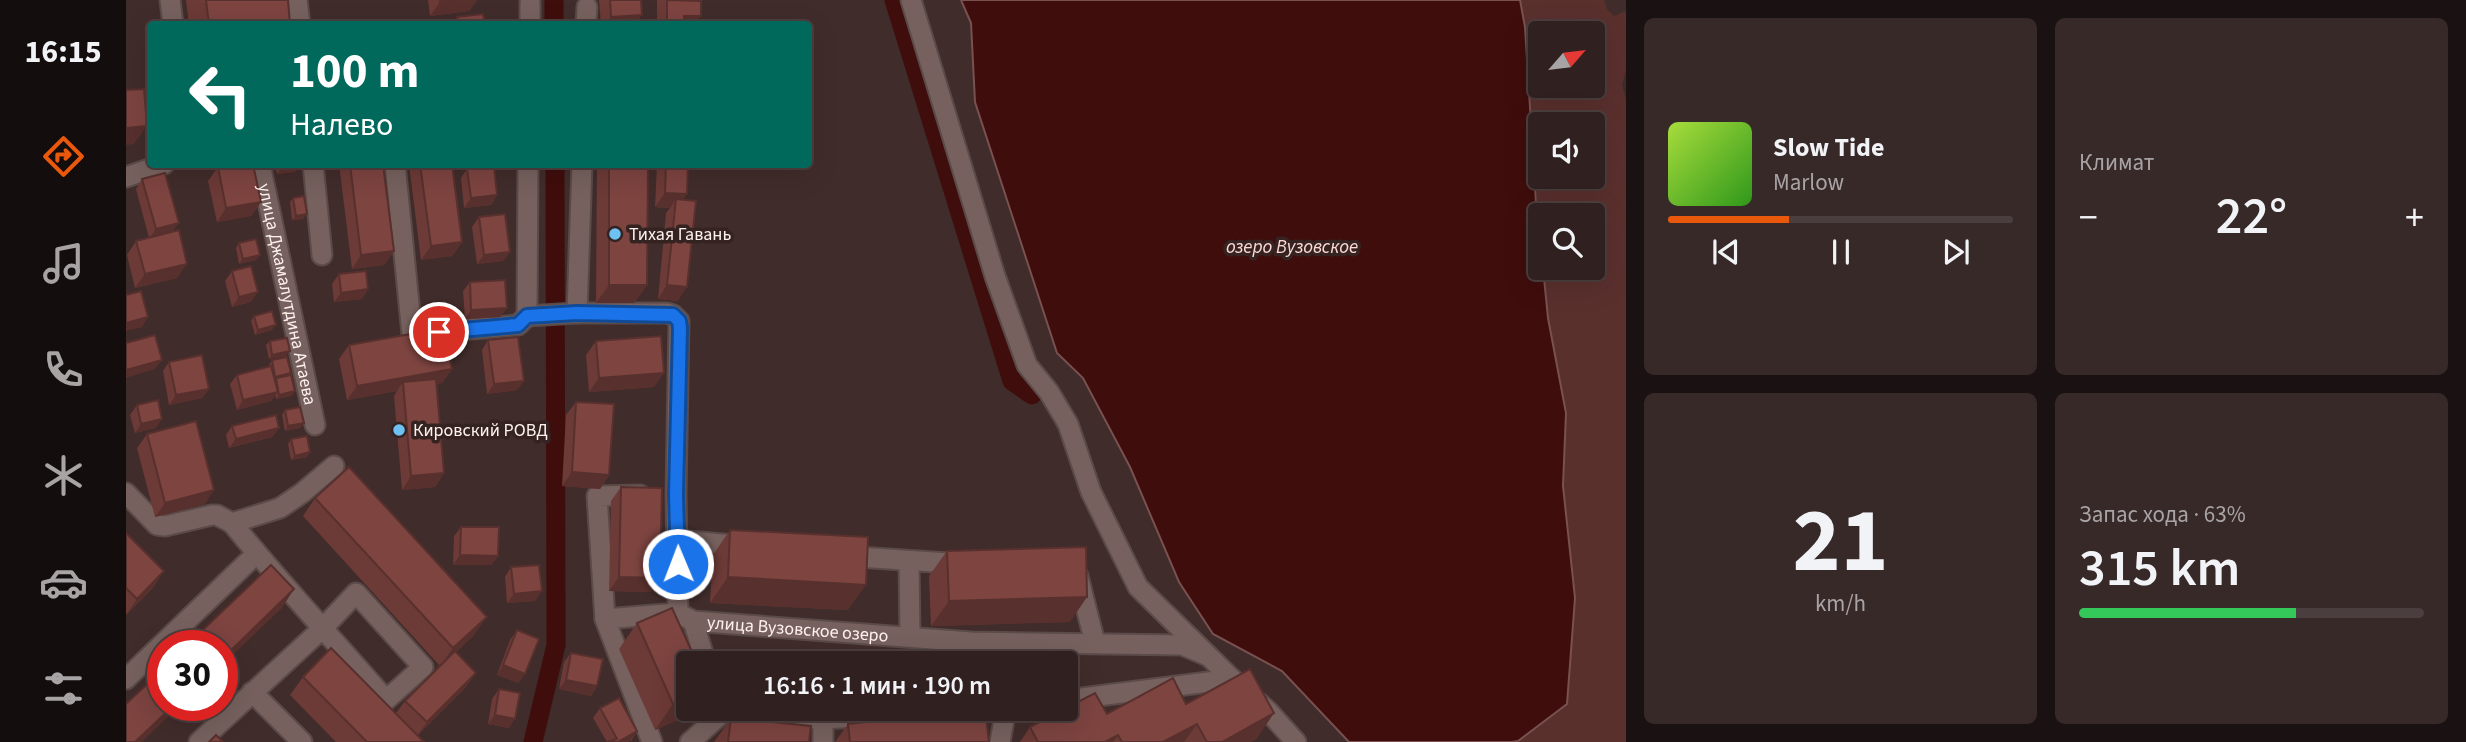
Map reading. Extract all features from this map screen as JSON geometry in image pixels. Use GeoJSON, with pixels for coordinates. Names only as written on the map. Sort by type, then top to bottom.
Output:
{"type":"FeatureCollection","features":[{"type":"Feature","properties":{"kind":"street"},"geometry":{"type":"LineString","coordinates":[[170,0],[173,21]]}},
{"type":"Feature","properties":{"kind":"street"},"geometry":{"type":"LineString","coordinates":[[297,0],[300,21]]}},
{"type":"Feature","properties":{"kind":"street"},"geometry":{"type":"LineString","coordinates":[[911,0],[995,276],[1027,365],[1049,392],[1068,424],[1091,492],[1138,587],[1268,711],[1296,742]]}},
{"type":"Feature","properties":{"kind":"street"},"geometry":{"type":"LineString","coordinates":[[530,3],[530,21]]}},
{"type":"Feature","properties":{"kind":"street"},"geometry":{"type":"LineString","coordinates":[[126,177],[152,168]]}},
{"type":"Feature","properties":{"kind":"street","name":"улица Джамалутдина Атаева"},"geometry":{"type":"LineString","coordinates":[[261,168],[314,425]]}},
{"type":"Feature","properties":{"kind":"street"},"geometry":{"type":"LineString","coordinates":[[313,168],[322,256]]}},
{"type":"Feature","properties":{"kind":"street"},"geometry":{"type":"LineString","coordinates":[[395,168],[412,334],[518,325],[527,316],[577,313],[667,313],[679,321],[676,494],[678,540],[686,617],[701,651]]}},
{"type":"Feature","properties":{"kind":"street"},"geometry":{"type":"LineString","coordinates":[[527,316],[528,168]]}},
{"type":"Feature","properties":{"kind":"street"},"geometry":{"type":"LineString","coordinates":[[577,313],[582,168]]}},
{"type":"Feature","properties":{"kind":"street"},"geometry":{"type":"LineString","coordinates":[[232,523],[279,508],[334,466]]}},
{"type":"Feature","properties":{"kind":"street"},"geometry":{"type":"LineString","coordinates":[[126,493],[157,525],[165,526],[212,515],[232,523],[256,554],[323,628],[386,701],[423,667],[356,593],[323,628],[199,742]]}},
{"type":"Feature","properties":{"kind":"street"},"geometry":{"type":"LineString","coordinates":[[652,742],[605,619],[597,496],[676,494]]}},
{"type":"Feature","properties":{"kind":"street"},"geometry":{"type":"LineString","coordinates":[[678,540],[760,548]]}},
{"type":"Feature","properties":{"kind":"street"},"geometry":{"type":"LineString","coordinates":[[129,670],[256,554]]}},
{"type":"Feature","properties":{"kind":"street"},"geometry":{"type":"LineString","coordinates":[[828,554],[976,565]]}},
{"type":"Feature","properties":{"kind":"street"},"geometry":{"type":"LineString","coordinates":[[909,562],[910,637]]}},
{"type":"Feature","properties":{"kind":"street"},"geometry":{"type":"LineString","coordinates":[[1057,568],[1071,569],[1077,574],[1095,643]]}},
{"type":"Feature","properties":{"kind":"street","name":"улица Вузовское озеро"},"geometry":{"type":"LineString","coordinates":[[605,619],[686,617],[971,642],[1182,645],[1208,656]]}},
{"type":"Feature","properties":{"kind":"street"},"geometry":{"type":"LineString","coordinates":[[1078,698],[1232,678]]}},
{"type":"Feature","properties":{"kind":"street"},"geometry":{"type":"LineString","coordinates":[[252,692],[302,742]]}},
{"type":"Feature","properties":{"kind":"street"},"geometry":{"type":"LineString","coordinates":[[691,742],[714,721]]}},
{"type":"Feature","properties":{"kind":"street"},"geometry":{"type":"LineString","coordinates":[[823,721],[823,742]]}},
{"type":"Feature","properties":{"kind":"street"},"geometry":{"type":"LineString","coordinates":[[999,742],[1003,721]]}},
{"type":"Feature","properties":{"kind":"shaded area"},"geometry":{"type":"Polygon","coordinates":[[[1520,0],[1604,0],[1607,9],[1614,16],[1626,11],[1626,70],[1622,85],[1626,99],[1626,742],[1512,742],[1518,741],[1567,704],[1575,598],[1563,486],[1566,413],[1548,318],[1544,280],[1605,280],[1605,203],[1537,203],[1536,189],[1605,189],[1605,112],[1531,112],[1530,98],[1605,98],[1605,21],[1528,21],[1528,70],[1520,0]]]}},
{"type":"Feature","properties":{"kind":"water","name":"озеро Вузовское"},"geometry":{"type":"Polygon","coordinates":[[[961,0],[1520,0],[1525,27],[1530,112],[1528,112],[1528,189],[1535,189],[1536,203],[1528,203],[1528,280],[1544,280],[1548,318],[1566,413],[1563,486],[1575,598],[1567,704],[1518,741],[1349,742],[1282,671],[1213,634],[1179,582],[1130,467],[1083,378],[1057,353],[975,102],[971,23],[961,0]]]}},
{"type":"Feature","properties":{"kind":"building"},"geometry":{"type":"Polygon","coordinates":[[[206,0],[288,0],[290,21],[209,21],[206,0]]]}},
{"type":"Feature","properties":{"kind":"building"},"geometry":{"type":"Polygon","coordinates":[[[610,0],[641,0],[642,15],[611,17],[610,0]]]}},
{"type":"Feature","properties":{"kind":"building"},"geometry":{"type":"Polygon","coordinates":[[[667,0],[701,1],[701,16],[684,16],[684,21],[667,21],[667,0]]]}},
{"type":"Feature","properties":{"kind":"building"},"geometry":{"type":"Polygon","coordinates":[[[483,14],[484,21],[458,21],[457,17],[483,14]]]}},
{"type":"Feature","properties":{"kind":"building"},"geometry":{"type":"Polygon","coordinates":[[[144,89],[147,126],[126,128],[126,90],[144,89]]]}},
{"type":"Feature","properties":{"kind":"building"},"geometry":{"type":"Polygon","coordinates":[[[218,168],[254,168],[261,202],[226,208],[218,168]]]}},
{"type":"Feature","properties":{"kind":"building"},"geometry":{"type":"Polygon","coordinates":[[[350,168],[384,168],[394,251],[361,255],[350,168]]]}},
{"type":"Feature","properties":{"kind":"building"},"geometry":{"type":"Polygon","coordinates":[[[421,168],[453,168],[462,242],[431,246],[421,168]]]}},
{"type":"Feature","properties":{"kind":"building"},"geometry":{"type":"Polygon","coordinates":[[[494,168],[497,195],[471,198],[467,169],[494,168]]]}},
{"type":"Feature","properties":{"kind":"building"},"geometry":{"type":"Polygon","coordinates":[[[609,168],[648,168],[647,285],[609,285],[609,168]]]}},
{"type":"Feature","properties":{"kind":"building"},"geometry":{"type":"Polygon","coordinates":[[[666,168],[688,168],[687,194],[665,193],[666,168]]]}},
{"type":"Feature","properties":{"kind":"building"},"geometry":{"type":"Polygon","coordinates":[[[165,173],[179,223],[156,229],[142,179],[165,173]]]}},
{"type":"Feature","properties":{"kind":"building"},"geometry":{"type":"Polygon","coordinates":[[[304,196],[307,214],[296,216],[293,198],[304,196]]]}},
{"type":"Feature","properties":{"kind":"building"},"geometry":{"type":"Polygon","coordinates":[[[676,199],[696,201],[687,287],[667,285],[676,199]]]}},
{"type":"Feature","properties":{"kind":"building"},"geometry":{"type":"Polygon","coordinates":[[[505,214],[510,252],[484,255],[479,217],[505,214]]]}},
{"type":"Feature","properties":{"kind":"building"},"geometry":{"type":"Polygon","coordinates":[[[179,230],[187,264],[145,274],[136,241],[179,230]]]}},
{"type":"Feature","properties":{"kind":"building"},"geometry":{"type":"Polygon","coordinates":[[[256,239],[260,255],[243,259],[239,243],[256,239]]]}},
{"type":"Feature","properties":{"kind":"building"},"geometry":{"type":"Polygon","coordinates":[[[251,266],[258,292],[239,297],[232,271],[251,266]]]}},
{"type":"Feature","properties":{"kind":"building"},"geometry":{"type":"Polygon","coordinates":[[[366,271],[368,289],[341,293],[339,274],[366,271]]]}},
{"type":"Feature","properties":{"kind":"building"},"geometry":{"type":"Polygon","coordinates":[[[505,280],[507,308],[471,310],[470,282],[505,280]]]}},
{"type":"Feature","properties":{"kind":"building"},"geometry":{"type":"Polygon","coordinates":[[[141,291],[148,317],[126,323],[126,295],[141,291]]]}},
{"type":"Feature","properties":{"kind":"building"},"geometry":{"type":"Polygon","coordinates":[[[272,311],[276,325],[258,330],[254,316],[272,311]]]}},
{"type":"Feature","properties":{"kind":"building"},"geometry":{"type":"Polygon","coordinates":[[[444,328],[452,369],[357,386],[349,345],[444,328]]]}},
{"type":"Feature","properties":{"kind":"building"},"geometry":{"type":"Polygon","coordinates":[[[155,335],[162,360],[126,370],[126,343],[155,335]]]}},
{"type":"Feature","properties":{"kind":"building"},"geometry":{"type":"Polygon","coordinates":[[[661,336],[664,373],[599,378],[596,341],[661,336]]]}},
{"type":"Feature","properties":{"kind":"building"},"geometry":{"type":"Polygon","coordinates":[[[518,337],[524,381],[494,384],[488,340],[518,337]]]}},
{"type":"Feature","properties":{"kind":"building"},"geometry":{"type":"Polygon","coordinates":[[[287,338],[290,351],[272,355],[270,341],[287,338]]]}},
{"type":"Feature","properties":{"kind":"building"},"geometry":{"type":"Polygon","coordinates":[[[202,355],[209,389],[176,395],[169,362],[202,355]]]}},
{"type":"Feature","properties":{"kind":"building"},"geometry":{"type":"Polygon","coordinates":[[[287,357],[291,373],[275,377],[272,360],[287,357]]]}},
{"type":"Feature","properties":{"kind":"building"},"geometry":{"type":"Polygon","coordinates":[[[271,366],[278,392],[243,400],[237,375],[271,366]]]}},
{"type":"Feature","properties":{"kind":"building"},"geometry":{"type":"Polygon","coordinates":[[[291,375],[295,391],[279,395],[276,378],[291,375]]]}},
{"type":"Feature","properties":{"kind":"building"},"geometry":{"type":"Polygon","coordinates":[[[436,379],[444,473],[411,476],[403,382],[436,379]]]}},
{"type":"Feature","properties":{"kind":"building"},"geometry":{"type":"Polygon","coordinates":[[[158,400],[162,419],[141,424],[137,405],[158,400]]]}},
{"type":"Feature","properties":{"kind":"building"},"geometry":{"type":"Polygon","coordinates":[[[576,402],[614,404],[609,475],[572,472],[576,402]]]}},
{"type":"Feature","properties":{"kind":"building"},"geometry":{"type":"Polygon","coordinates":[[[300,407],[304,423],[288,426],[285,410],[300,407]]]}},
{"type":"Feature","properties":{"kind":"building"},"geometry":{"type":"Polygon","coordinates":[[[276,415],[279,428],[236,439],[232,426],[276,415]]]}},
{"type":"Feature","properties":{"kind":"building"},"geometry":{"type":"Polygon","coordinates":[[[196,421],[214,490],[165,503],[147,434],[196,421]]]}},
{"type":"Feature","properties":{"kind":"building"},"geometry":{"type":"Polygon","coordinates":[[[307,436],[310,452],[295,456],[291,439],[307,436]]]}},
{"type":"Feature","properties":{"kind":"building"},"geometry":{"type":"Polygon","coordinates":[[[349,467],[487,617],[453,648],[315,498],[349,467]]]}},
{"type":"Feature","properties":{"kind":"building"},"geometry":{"type":"Polygon","coordinates":[[[621,487],[662,488],[660,578],[619,577],[621,487]]]}},
{"type":"Feature","properties":{"kind":"building"},"geometry":{"type":"Polygon","coordinates":[[[461,527],[499,527],[498,556],[460,555],[461,527]]]}},
{"type":"Feature","properties":{"kind":"building"},"geometry":{"type":"Polygon","coordinates":[[[730,530],[868,537],[866,585],[728,577],[730,530]]]}},
{"type":"Feature","properties":{"kind":"building"},"geometry":{"type":"Polygon","coordinates":[[[126,533],[164,571],[137,599],[126,588],[126,533]]]}},
{"type":"Feature","properties":{"kind":"building"},"geometry":{"type":"Polygon","coordinates":[[[1086,547],[1087,597],[949,601],[947,551],[1086,547]]]}},
{"type":"Feature","properties":{"kind":"building"},"geometry":{"type":"Polygon","coordinates":[[[271,565],[294,589],[238,643],[238,630],[203,630],[271,565]]]}},
{"type":"Feature","properties":{"kind":"building"},"geometry":{"type":"Polygon","coordinates":[[[539,565],[542,591],[514,594],[511,567],[539,565]]]}},
{"type":"Feature","properties":{"kind":"building"},"geometry":{"type":"Polygon","coordinates":[[[672,608],[692,651],[676,651],[676,703],[673,704],[637,623],[672,608]]]}},
{"type":"Feature","properties":{"kind":"building"},"geometry":{"type":"Polygon","coordinates":[[[517,630],[539,639],[525,674],[503,665],[517,630]]]}},
{"type":"Feature","properties":{"kind":"building"},"geometry":{"type":"Polygon","coordinates":[[[331,648],[424,742],[367,742],[303,677],[331,648]]]}},
{"type":"Feature","properties":{"kind":"building"},"geometry":{"type":"Polygon","coordinates":[[[455,651],[476,673],[427,722],[405,701],[455,651]]]}},
{"type":"Feature","properties":{"kind":"building"},"geometry":{"type":"Polygon","coordinates":[[[571,653],[603,659],[597,686],[566,680],[571,653]]]}},
{"type":"Feature","properties":{"kind":"building"},"geometry":{"type":"Polygon","coordinates":[[[1250,669],[1274,713],[1222,742],[1207,742],[1197,724],[1163,742],[1122,742],[1118,735],[1105,742],[1038,742],[1030,727],[1041,721],[1078,721],[1078,702],[1095,693],[1107,714],[1173,678],[1186,704],[1250,669]]]}},
{"type":"Feature","properties":{"kind":"building"},"geometry":{"type":"Polygon","coordinates":[[[147,684],[147,721],[157,721],[135,742],[126,742],[126,704],[147,684]]]}},
{"type":"Feature","properties":{"kind":"building"},"geometry":{"type":"Polygon","coordinates":[[[499,689],[520,693],[515,719],[495,715],[499,689]]]}},
{"type":"Feature","properties":{"kind":"building"},"geometry":{"type":"Polygon","coordinates":[[[619,698],[637,731],[618,742],[607,742],[617,739],[600,708],[619,698]]]}},
{"type":"Feature","properties":{"kind":"building"},"geometry":{"type":"Polygon","coordinates":[[[731,721],[811,726],[809,742],[728,742],[731,721]]]}},
{"type":"Feature","properties":{"kind":"building"},"geometry":{"type":"Polygon","coordinates":[[[875,721],[986,721],[989,742],[850,742],[848,724],[875,721]]]}},
{"type":"Feature","properties":{"kind":"building"},"geometry":{"type":"Polygon","coordinates":[[[216,735],[223,742],[209,742],[216,735]]]}},
{"type":"Feature","properties":{"kind":"waterway"},"geometry":{"type":"LineString","coordinates":[[554,0],[554,21]]}},
{"type":"Feature","properties":{"kind":"waterway"},"geometry":{"type":"LineString","coordinates":[[894,0],[1012,381],[1032,395]]}},
{"type":"Feature","properties":{"kind":"waterway"},"geometry":{"type":"LineString","coordinates":[[533,742],[556,645],[555,168]]}},
{"type":"Feature","properties":{"kind":"place","name":"Тихая Гавань"},"geometry":{"type":"Point","coordinates":[615,234]}},
{"type":"Feature","properties":{"kind":"place","name":"Кировский РОВД"},"geometry":{"type":"Point","coordinates":[399,430]}},
{"type":"Feature","properties":{"kind":"route"},"geometry":{"type":"LineString","coordinates":[[439,332],[518,325],[527,316],[577,313],[673,315],[679,321],[680,328],[676,494],[678,564]]}}]}
